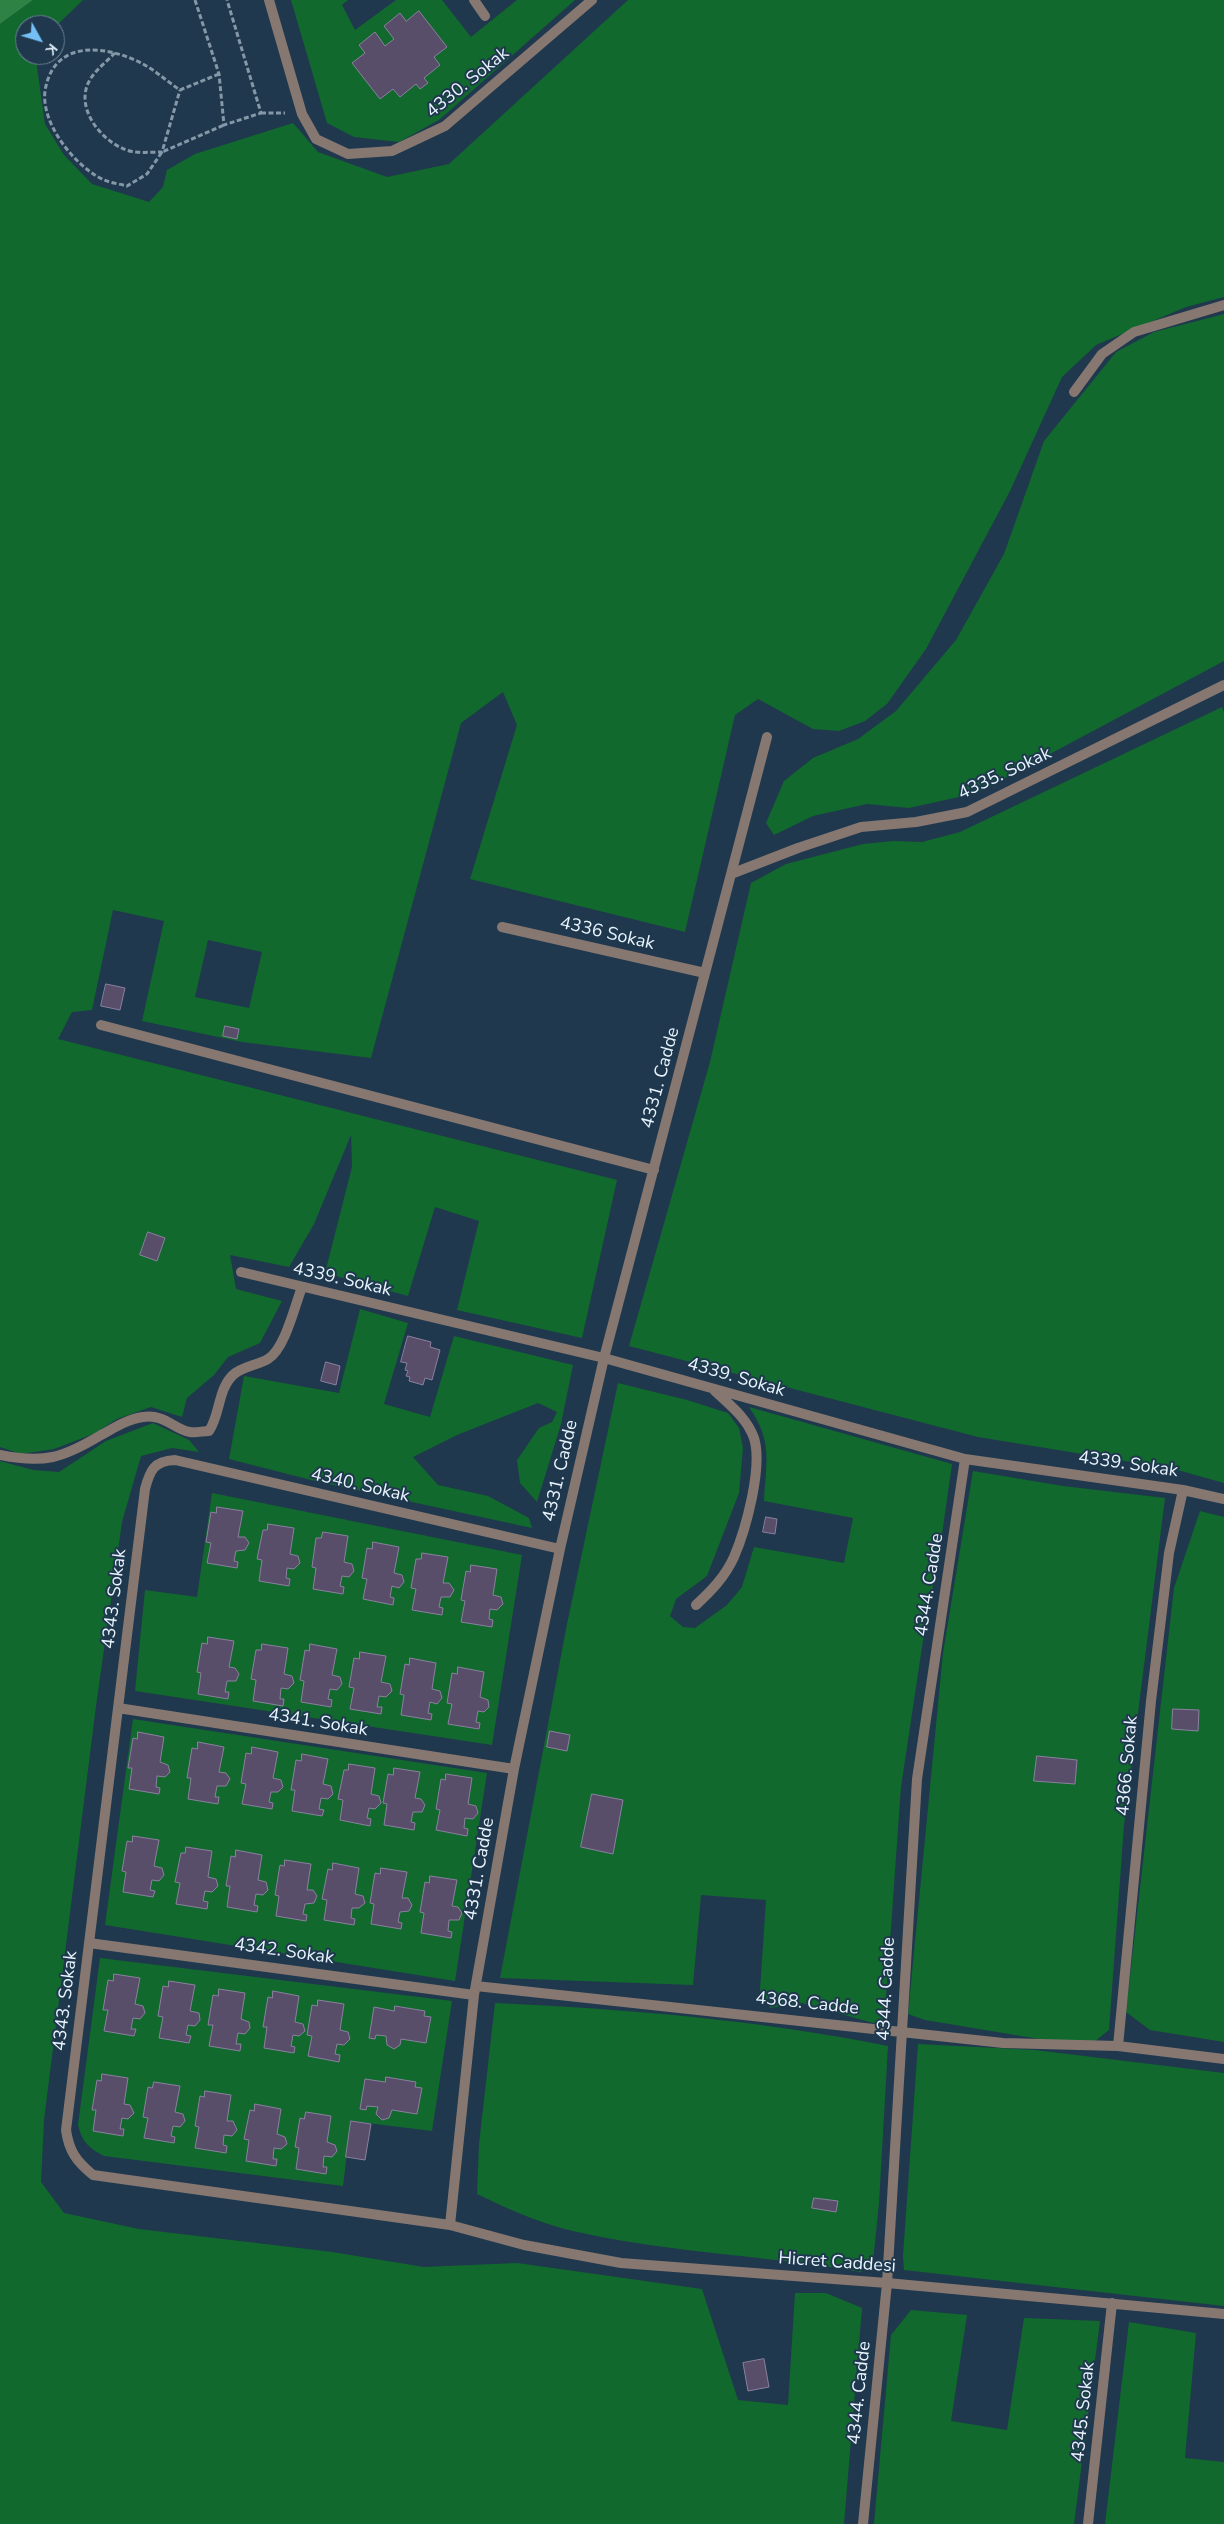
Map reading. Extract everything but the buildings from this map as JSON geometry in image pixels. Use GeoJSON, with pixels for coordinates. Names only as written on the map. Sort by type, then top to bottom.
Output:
{"type":"FeatureCollection","features":[{"type":"Feature","properties":{"kind":"street","name":"4330. Sokak"},"geometry":{"type":"LineString","coordinates":[[269,0],[302,114],[316,139],[348,154],[392,150],[445,126],[592,0]]}},
{"type":"Feature","properties":{"kind":"street"},"geometry":{"type":"LineString","coordinates":[[474,0],[485,16]]}},
{"type":"Feature","properties":{"kind":"street"},"geometry":{"type":"LineString","coordinates":[[1074,392],[1102,354],[1134,332],[1224,305]]}},
{"type":"Feature","properties":{"kind":"street","name":"4335. Sokak"},"geometry":{"type":"LineString","coordinates":[[731,874],[798,848],[861,827],[916,822],[967,812],[1224,685]]}},
{"type":"Feature","properties":{"kind":"street","name":"4331. Cadde"},"geometry":{"type":"LineString","coordinates":[[450,2225],[475,1990],[514,1769],[560,1548],[604,1358],[767,737]]}},
{"type":"Feature","properties":{"kind":"street","name":"4336 Sokak"},"geometry":{"type":"LineString","coordinates":[[502,927],[706,973]]}},
{"type":"Feature","properties":{"kind":"street"},"geometry":{"type":"LineString","coordinates":[[101,1025],[654,1170]]}},
{"type":"Feature","properties":{"kind":"street","name":"4339. Sokak"},"geometry":{"type":"LineString","coordinates":[[241,1272],[604,1358],[965,1459],[1183,1490],[1224,1499]]}},
{"type":"Feature","properties":{"kind":"street"},"geometry":{"type":"LineString","coordinates":[[0,1455],[25,1460],[52,1459],[89,1443],[120,1424],[144,1417],[166,1419],[189,1432],[209,1431],[216,1420],[223,1392],[233,1374],[270,1358],[283,1341],[302,1287]]}},
{"type":"Feature","properties":{"kind":"street"},"geometry":{"type":"LineString","coordinates":[[696,1605],[716,1586],[734,1558],[752,1498],[758,1461],[754,1437],[742,1416],[712,1388]]}},
{"type":"Feature","properties":{"kind":"street","name":"4344. Cadde"},"geometry":{"type":"LineString","coordinates":[[863,2524],[887,2283],[917,1779],[965,1459]]}},
{"type":"Feature","properties":{"kind":"street","name":"4340. Sokak"},"geometry":{"type":"LineString","coordinates":[[154,1467],[163,1460],[175,1460],[560,1548]]}},
{"type":"Feature","properties":{"kind":"street","name":"4343. Sokak"},"geometry":{"type":"LineString","coordinates":[[154,1467],[145,1489],[66,2130],[69,2146],[77,2162],[93,2174],[450,2225]]}},
{"type":"Feature","properties":{"kind":"street","name":"4366. Sokak"},"geometry":{"type":"LineString","coordinates":[[1118,2046],[1152,1691],[1169,1553],[1183,1490]]}},
{"type":"Feature","properties":{"kind":"street","name":"4341. Sokak"},"geometry":{"type":"LineString","coordinates":[[118,1708],[514,1769]]}},
{"type":"Feature","properties":{"kind":"street","name":"4342. Sokak"},"geometry":{"type":"LineString","coordinates":[[89,1943],[475,1990]]}},
{"type":"Feature","properties":{"kind":"street","name":"4368. Cadde"},"geometry":{"type":"LineString","coordinates":[[475,1990],[901,2030],[1003,2043],[1118,2046],[1224,2058]]}},
{"type":"Feature","properties":{"kind":"street","name":"Hicret Caddesi"},"geometry":{"type":"LineString","coordinates":[[450,2225],[524,2244],[621,2263],[887,2283],[1224,2314]]}},
{"type":"Feature","properties":{"kind":"street","name":"4345. Sokak"},"geometry":{"type":"LineString","coordinates":[[1088,2524],[1112,2303]]}},
{"type":"Feature","properties":{"kind":"path"},"geometry":{"type":"LineString","coordinates":[[195,0],[220,74],[224,125]]}},
{"type":"Feature","properties":{"kind":"path"},"geometry":{"type":"LineString","coordinates":[[227,0],[261,113]]}},
{"type":"Feature","properties":{"kind":"path"},"geometry":{"type":"LineString","coordinates":[[90,48],[115,53],[143,64],[180,90],[162,152],[146,174],[126,186],[104,180],[79,163],[60,141],[49,119],[45,87],[54,68],[68,53],[90,48]]}},
{"type":"Feature","properties":{"kind":"path"},"geometry":{"type":"LineString","coordinates":[[115,53],[90,79],[85,98],[91,122],[106,139],[126,150],[162,152],[224,125],[261,113],[302,114]]}},
{"type":"Feature","properties":{"kind":"path"},"geometry":{"type":"LineString","coordinates":[[180,90],[220,74]]}},
{"type":"Feature","properties":{"kind":"green space"},"geometry":{"type":"Polygon","coordinates":[[[0,0],[33,0],[0,24],[0,0]]]}},
{"type":"Feature","properties":{"kind":"green space"},"geometry":{"type":"Polygon","coordinates":[[[33,0],[83,0],[65,17],[65,15],[15,15],[15,65],[37,65],[45,124],[64,155],[92,184],[149,202],[163,187],[167,170],[195,154],[293,123],[318,152],[387,177],[449,164],[628,0],[1224,0],[1224,297],[1186,307],[1096,345],[1062,377],[1010,491],[926,649],[887,704],[865,721],[839,731],[813,729],[758,699],[735,715],[685,932],[470,879],[517,725],[503,692],[461,723],[371,1058],[242,1042],[142,1021],[164,921],[113,910],[92,1010],[72,1012],[58,1039],[617,1180],[582,1338],[457,1310],[479,1221],[435,1207],[408,1296],[325,1273],[352,1167],[351,1135],[314,1224],[289,1267],[230,1255],[236,1289],[282,1301],[260,1343],[228,1357],[214,1375],[187,1398],[182,1417],[151,1407],[117,1419],[93,1434],[54,1449],[21,1454],[0,1447],[0,24],[33,0]],[[208,940],[195,997],[249,1008],[262,952],[208,940]]]}},
{"type":"Feature","properties":{"kind":"green space"},"geometry":{"type":"Polygon","coordinates":[[[291,0],[348,0],[342,5],[355,30],[396,0],[442,0],[471,37],[517,0],[575,0],[439,120],[399,142],[354,137],[327,123],[291,0]]]}},
{"type":"Feature","properties":{"kind":"green space"},"geometry":{"type":"Polygon","coordinates":[[[1224,314],[1224,661],[977,793],[909,808],[867,804],[813,816],[774,835],[766,823],[784,781],[813,758],[858,739],[896,711],[956,640],[1004,554],[1044,441],[1116,352],[1154,332],[1224,314]]]}},
{"type":"Feature","properties":{"kind":"green space"},"geometry":{"type":"Polygon","coordinates":[[[1222,707],[1224,712],[1224,1483],[1174,1469],[978,1437],[629,1346],[710,1062],[751,883],[786,864],[863,844],[893,841],[922,842],[960,832],[1222,707]]]}},
{"type":"Feature","properties":{"kind":"green space"},"geometry":{"type":"Polygon","coordinates":[[[360,1309],[408,1323],[384,1404],[430,1417],[454,1336],[573,1365],[561,1424],[537,1502],[520,1483],[517,1460],[539,1428],[552,1422],[557,1412],[538,1403],[457,1435],[413,1457],[438,1485],[488,1496],[529,1518],[532,1528],[315,1481],[229,1459],[244,1376],[339,1393],[360,1309]]]}},
{"type":"Feature","properties":{"kind":"green space"},"geometry":{"type":"Polygon","coordinates":[[[618,1383],[687,1400],[728,1413],[739,1428],[743,1448],[739,1493],[707,1576],[676,1599],[670,1616],[683,1627],[695,1628],[727,1605],[742,1587],[754,1547],[844,1563],[853,1518],[764,1501],[765,1442],[757,1419],[749,1407],[952,1464],[901,1787],[884,2026],[802,2003],[770,2008],[760,1990],[766,1900],[701,1895],[693,1985],[500,1978],[567,1624],[618,1383]]]}},
{"type":"Feature","properties":{"kind":"green space"},"geometry":{"type":"Polygon","coordinates":[[[153,1423],[189,1440],[199,1452],[172,1448],[141,1456],[122,1522],[96,1706],[44,2120],[41,2182],[64,2213],[139,2229],[332,2252],[424,2267],[517,2263],[702,2289],[738,2400],[788,2405],[795,2293],[826,2293],[862,2308],[844,2524],[0,2524],[0,1461],[33,1470],[59,1472],[106,1441],[153,1423]]]}},
{"type":"Feature","properties":{"kind":"green space"},"geometry":{"type":"Polygon","coordinates":[[[973,1471],[1063,1486],[1165,1498],[1124,1825],[1109,2030],[1094,2042],[1063,2043],[925,2020],[908,2014],[943,1653],[973,1471]]]}},
{"type":"Feature","properties":{"kind":"green space"},"geometry":{"type":"Polygon","coordinates":[[[212,1493],[522,1555],[492,1745],[135,1691],[145,1590],[197,1597],[212,1493]]]}},
{"type":"Feature","properties":{"kind":"green space"},"geometry":{"type":"Polygon","coordinates":[[[1200,1511],[1224,1517],[1224,2042],[1150,2030],[1126,2012],[1174,1588],[1200,1511]]]}},
{"type":"Feature","properties":{"kind":"green space"},"geometry":{"type":"Polygon","coordinates":[[[133,1719],[487,1773],[455,1981],[105,1925],[133,1719]]]}},
{"type":"Feature","properties":{"kind":"green space"},"geometry":{"type":"Polygon","coordinates":[[[100,1958],[452,2001],[432,2131],[351,2121],[343,2186],[104,2156],[87,2144],[78,2125],[100,1958]]]}},
{"type":"Feature","properties":{"kind":"green space"},"geometry":{"type":"Polygon","coordinates":[[[495,2003],[644,2012],[693,2017],[791,2029],[888,2046],[879,2203],[873,2262],[861,2272],[655,2246],[573,2231],[544,2223],[477,2194],[479,2144],[495,2003]]]}},
{"type":"Feature","properties":{"kind":"green space"},"geometry":{"type":"Polygon","coordinates":[[[918,2044],[1035,2050],[1224,2073],[1224,2306],[904,2270],[903,2256],[918,2044]]]}},
{"type":"Feature","properties":{"kind":"green space"},"geometry":{"type":"Polygon","coordinates":[[[911,2310],[967,2315],[951,2421],[1007,2430],[1024,2318],[1100,2321],[1074,2524],[874,2524],[891,2335],[911,2310]]]}},
{"type":"Feature","properties":{"kind":"green space"},"geometry":{"type":"Polygon","coordinates":[[[1129,2322],[1196,2333],[1185,2458],[1224,2462],[1224,2524],[1105,2524],[1129,2322]]]}}]}
